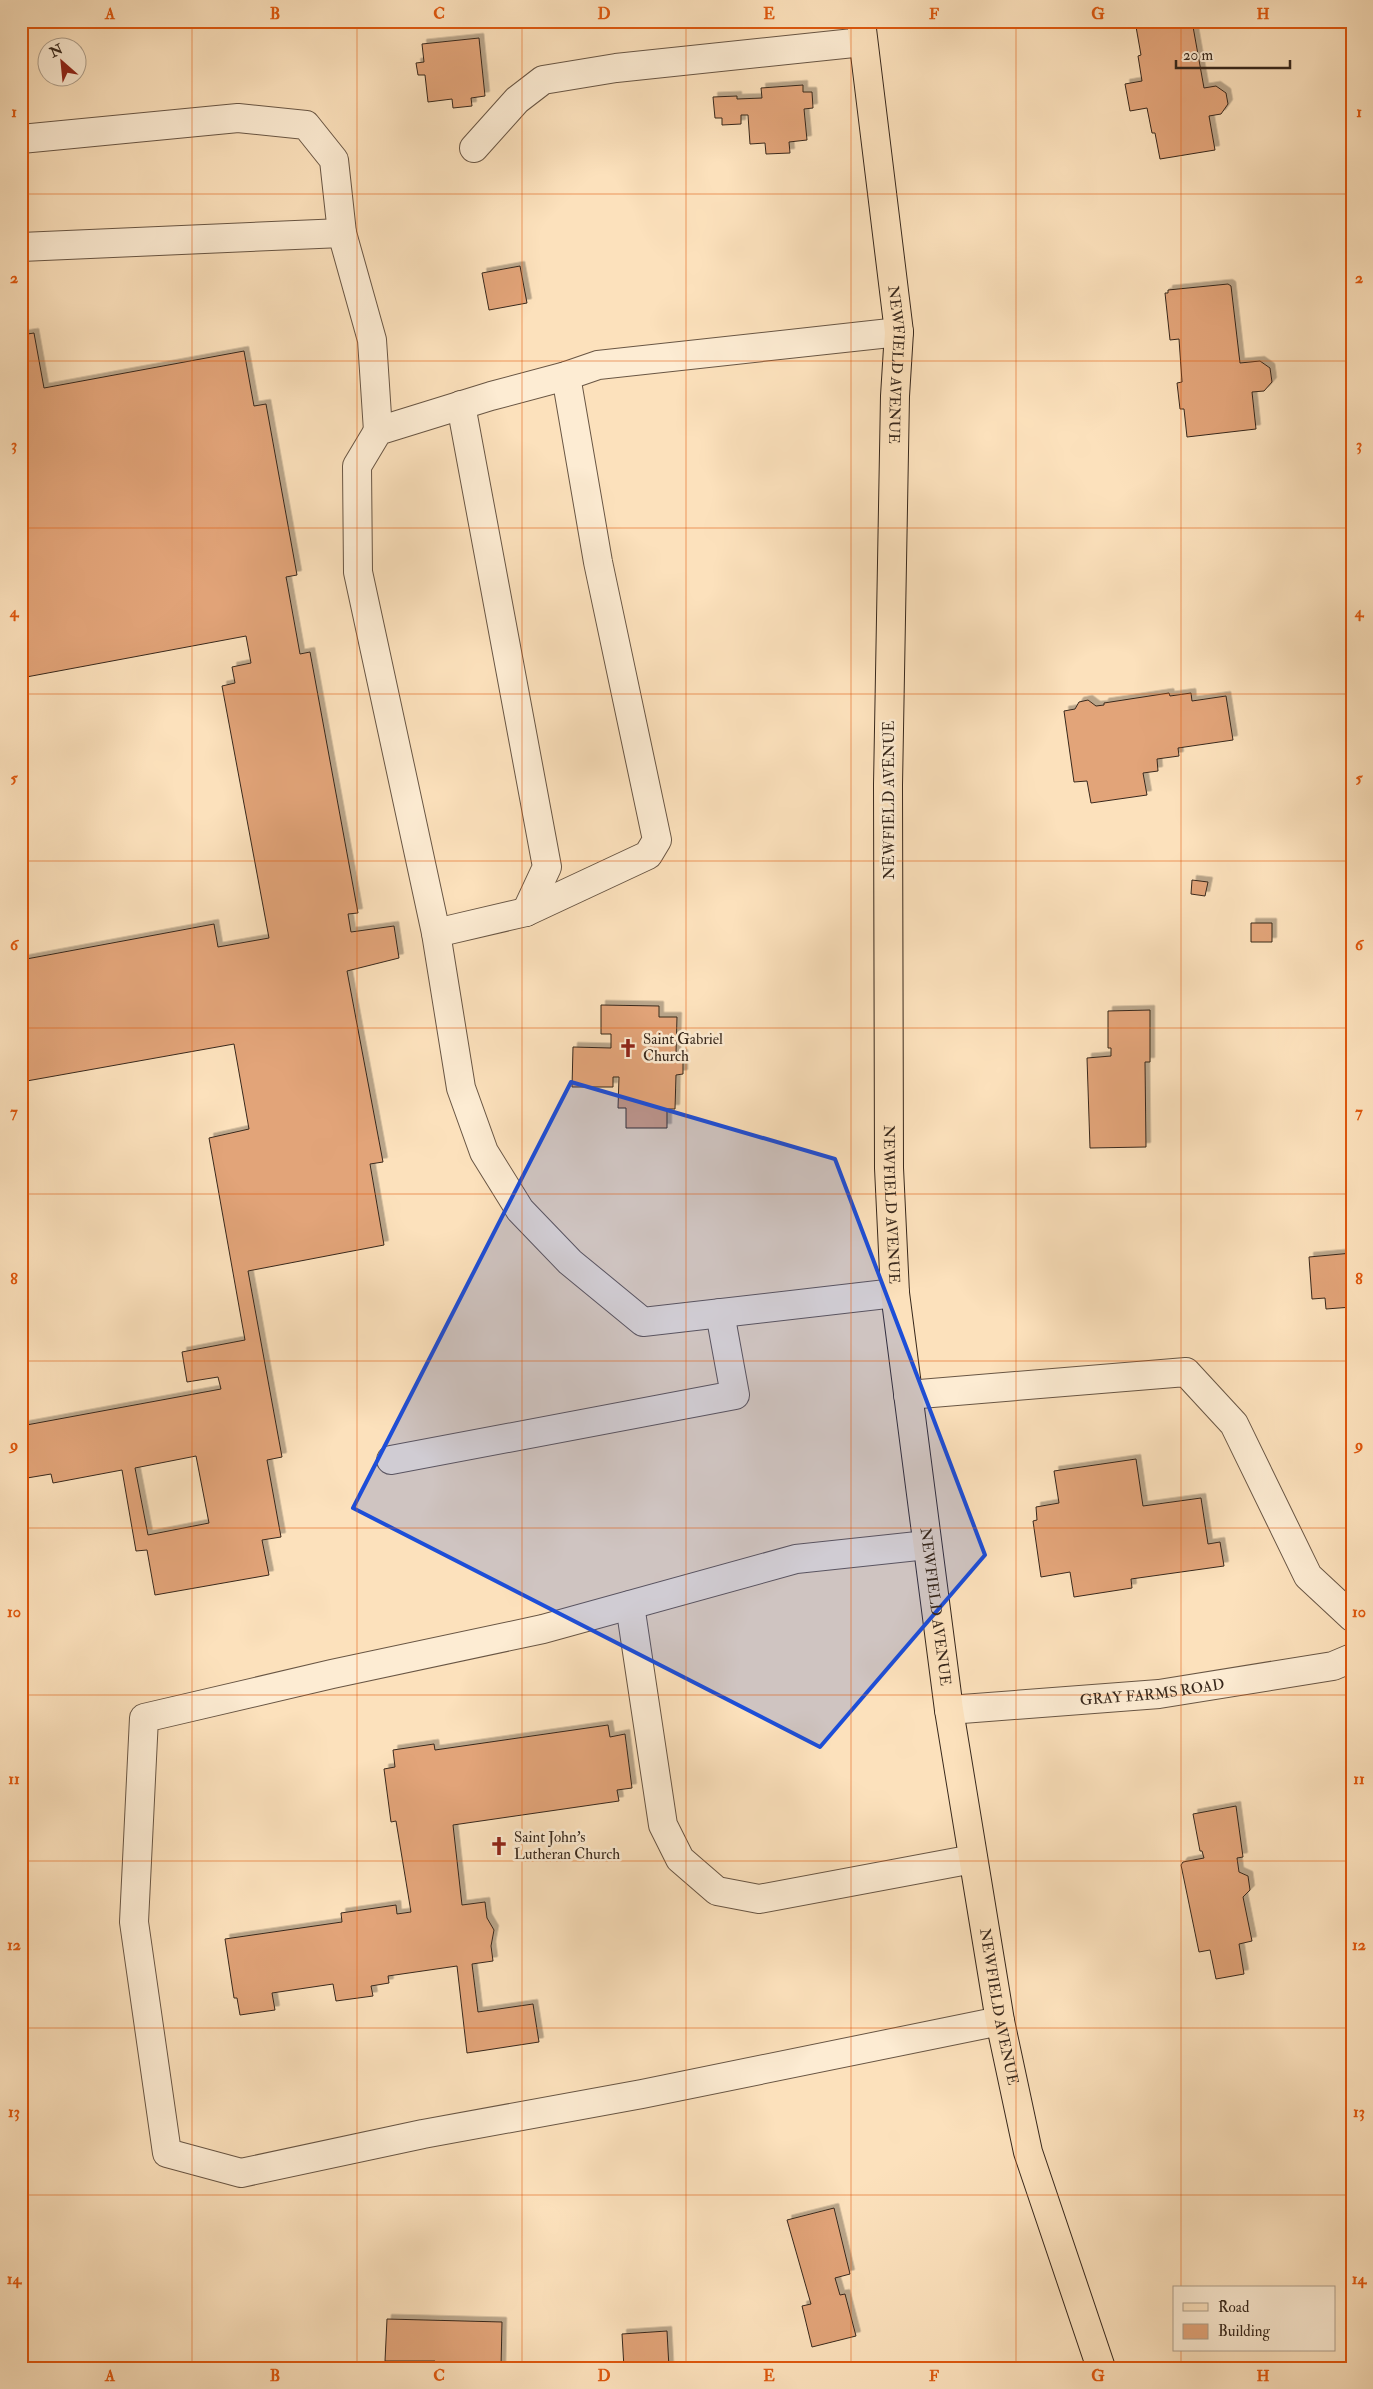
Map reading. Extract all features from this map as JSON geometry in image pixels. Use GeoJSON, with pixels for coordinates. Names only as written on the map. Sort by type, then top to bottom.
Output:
{"type":"FeatureCollection","features":[{"type":"Feature","properties":{"kind":"main road","name":"NEWFIELD AVENUE"},"geometry":{"type":"LineString","coordinates":[[862,32],[899,332],[895,396],[888,785],[889,1168],[895,1293],[949,1710],[1000,2021],[1028,2152],[1101,2368]]}},
{"type":"Feature","properties":{"kind":"street"},"geometry":{"type":"LineString","coordinates":[[474,148],[517,100],[543,80],[862,32]]}},
{"type":"Feature","properties":{"kind":"street"},"geometry":{"type":"LineString","coordinates":[[21,139],[238,118],[306,125],[334,160],[342,233],[372,340],[378,431],[357,466],[358,572],[436,933],[461,1088],[484,1152],[520,1210],[570,1262],[643,1322],[895,1293]]}},
{"type":"Feature","properties":{"kind":"street"},"geometry":{"type":"LineString","coordinates":[[21,247],[342,233]]}},
{"type":"Feature","properties":{"kind":"street"},"geometry":{"type":"LineString","coordinates":[[378,431],[598,365],[899,332]]}},
{"type":"Feature","properties":{"kind":"street"},"geometry":{"type":"LineString","coordinates":[[436,933],[526,912],[648,856],[657,840],[598,562],[566,376]]}},
{"type":"Feature","properties":{"kind":"street"},"geometry":{"type":"LineString","coordinates":[[461,405],[547,867],[526,912]]}},
{"type":"Feature","properties":{"kind":"street"},"geometry":{"type":"LineString","coordinates":[[391,1460],[735,1395],[720,1313]]}},
{"type":"Feature","properties":{"kind":"street"},"geometry":{"type":"LineString","coordinates":[[908,1395],[1186,1372],[1234,1424],[1308,1576],[1352,1617]]}},
{"type":"Feature","properties":{"kind":"street"},"geometry":{"type":"LineString","coordinates":[[927,1545],[796,1559],[543,1629],[332,1674],[144,1718],[134,1922],[167,2153],[241,2173],[423,2134],[642,2094],[1000,2021]]}},
{"type":"Feature","properties":{"kind":"street"},"geometry":{"type":"LineString","coordinates":[[630,1605],[664,1825],[680,1859],[717,1891],[759,1899],[974,1859]]}},
{"type":"Feature","properties":{"kind":"street","name":"GRAY FARMS ROAD"},"geometry":{"type":"LineString","coordinates":[[949,1710],[1159,1694],[1333,1666],[1352,1658]]}},
{"type":"Feature","properties":{"kind":"highlighted area"},"geometry":{"type":"Polygon","coordinates":[[[571,1082],[835,1159],[985,1555],[820,1747],[353,1508],[571,1082]]]}},
{"type":"Feature","properties":{"kind":"building"},"geometry":{"type":"Polygon","coordinates":[[[1135,21],[1192,21],[1204,88],[1216,86],[1226,93],[1228,104],[1221,114],[1209,116],[1215,150],[1160,159],[1155,133],[1152,133],[1147,108],[1130,111],[1125,84],[1142,81],[1138,56],[1141,55],[1135,21]]]}},
{"type":"Feature","properties":{"kind":"building"},"geometry":{"type":"Polygon","coordinates":[[[479,38],[485,96],[471,98],[472,106],[453,108],[452,99],[428,102],[425,75],[418,75],[416,63],[424,62],[422,44],[479,38]]]}},
{"type":"Feature","properties":{"kind":"building"},"geometry":{"type":"Polygon","coordinates":[[[803,85],[803,92],[812,92],[813,108],[804,109],[807,140],[789,142],[790,153],[766,154],[765,143],[750,144],[748,115],[741,115],[741,124],[722,125],[722,118],[715,118],[713,97],[737,96],[737,99],[762,98],[761,88],[803,85]]]}},
{"type":"Feature","properties":{"kind":"building"},"geometry":{"type":"Polygon","coordinates":[[[520,266],[527,303],[489,310],[482,273],[520,266]]]}},
{"type":"Feature","properties":{"kind":"building"},"geometry":{"type":"Polygon","coordinates":[[[1228,284],[1231,286],[1240,363],[1260,361],[1270,368],[1272,382],[1264,391],[1252,392],[1256,429],[1187,437],[1184,409],[1180,409],[1177,383],[1182,382],[1179,339],[1170,340],[1165,293],[1168,293],[1168,290],[1228,284]]]}},
{"type":"Feature","properties":{"kind":"building"},"geometry":{"type":"Polygon","coordinates":[[[34,333],[44,388],[244,351],[254,406],[266,404],[297,575],[286,577],[300,654],[310,652],[358,913],[348,914],[351,932],[394,926],[399,958],[347,971],[383,1162],[370,1164],[384,1245],[248,1271],[282,1457],[267,1460],[281,1537],[262,1540],[269,1575],[155,1595],[147,1550],[136,1551],[122,1470],[53,1483],[51,1474],[21,1479],[21,1440],[24,1440],[21,1426],[221,1389],[218,1377],[187,1382],[182,1352],[245,1340],[209,1138],[249,1129],[234,1044],[21,1082],[21,960],[214,924],[218,947],[269,938],[222,686],[235,683],[232,667],[251,663],[246,636],[21,678],[21,335],[34,333]],[[196,1456],[135,1468],[148,1535],[209,1523],[196,1456]]]}},
{"type":"Feature","properties":{"kind":"building"},"geometry":{"type":"Polygon","coordinates":[[[1169,693],[1170,696],[1191,693],[1192,701],[1226,696],[1233,740],[1178,748],[1179,756],[1157,759],[1158,771],[1143,773],[1147,795],[1091,803],[1087,781],[1074,782],[1064,711],[1075,709],[1079,702],[1088,700],[1096,706],[1104,705],[1104,703],[1169,693]]]}},
{"type":"Feature","properties":{"kind":"building"},"geometry":{"type":"Polygon","coordinates":[[[1192,880],[1208,882],[1205,896],[1191,894],[1192,880]]]}},
{"type":"Feature","properties":{"kind":"building"},"geometry":{"type":"Polygon","coordinates":[[[1251,923],[1272,923],[1272,942],[1251,942],[1251,923]]]}},
{"type":"Feature","properties":{"kind":"building"},"geometry":{"type":"Polygon","coordinates":[[[601,1005],[659,1006],[659,1017],[677,1017],[676,1054],[683,1054],[683,1074],[676,1075],[675,1109],[667,1109],[667,1128],[626,1128],[626,1108],[618,1108],[619,1077],[613,1077],[613,1087],[572,1087],[573,1047],[611,1048],[611,1034],[601,1034],[601,1005]]]}},
{"type":"Feature","properties":{"kind":"building"},"geometry":{"type":"Polygon","coordinates":[[[1150,1010],[1150,1062],[1145,1062],[1146,1147],[1090,1148],[1087,1058],[1111,1056],[1111,1048],[1108,1048],[1108,1011],[1150,1010]]]}},
{"type":"Feature","properties":{"kind":"building"},"geometry":{"type":"Polygon","coordinates":[[[1352,1253],[1352,1307],[1326,1309],[1325,1298],[1312,1299],[1309,1257],[1352,1253]]]}},
{"type":"Feature","properties":{"kind":"building"},"geometry":{"type":"Polygon","coordinates":[[[1136,1459],[1143,1506],[1201,1498],[1208,1544],[1220,1542],[1224,1566],[1131,1579],[1132,1588],[1074,1597],[1070,1572],[1041,1577],[1033,1521],[1037,1520],[1036,1507],[1059,1503],[1054,1471],[1136,1459]]]}},
{"type":"Feature","properties":{"kind":"building"},"geometry":{"type":"Polygon","coordinates":[[[608,1725],[610,1737],[625,1734],[632,1788],[617,1790],[619,1801],[453,1825],[462,1905],[485,1902],[487,1918],[494,1930],[491,1946],[493,1961],[472,1964],[478,2012],[533,2004],[539,2042],[467,2053],[457,1966],[388,1976],[389,1983],[371,1986],[373,1996],[336,2001],[333,1984],[272,1993],[275,2010],[240,2015],[237,1998],[234,1998],[225,1939],[342,1922],[341,1913],[396,1905],[397,1914],[411,1912],[396,1821],[391,1822],[384,1769],[395,1767],[393,1750],[434,1744],[435,1750],[608,1725]]]}},
{"type":"Feature","properties":{"kind":"building"},"geometry":{"type":"Polygon","coordinates":[[[1236,1806],[1243,1857],[1237,1858],[1239,1872],[1248,1876],[1250,1890],[1243,1897],[1252,1941],[1239,1944],[1244,1974],[1216,1979],[1210,1950],[1199,1952],[1181,1865],[1183,1862],[1204,1858],[1202,1851],[1200,1851],[1193,1814],[1236,1806]]]}},
{"type":"Feature","properties":{"kind":"building"},"geometry":{"type":"Polygon","coordinates":[[[834,2208],[850,2274],[835,2278],[840,2295],[845,2294],[856,2336],[812,2347],[802,2306],[811,2304],[787,2220],[834,2208]]]}},
{"type":"Feature","properties":{"kind":"building"},"geometry":{"type":"Polygon","coordinates":[[[387,2319],[502,2322],[501,2368],[435,2368],[435,2361],[385,2361],[387,2319]]]}},
{"type":"Feature","properties":{"kind":"building"},"geometry":{"type":"Polygon","coordinates":[[[667,2331],[669,2368],[624,2368],[622,2334],[667,2331]]]}},
{"type":"Feature","properties":{"kind":"place","name":"Saint Gabriel Church"},"geometry":{"type":"Point","coordinates":[628,1048]}},
{"type":"Feature","properties":{"kind":"place","name":"Saint John's Lutheran Church"},"geometry":{"type":"Point","coordinates":[499,1846]}}]}
